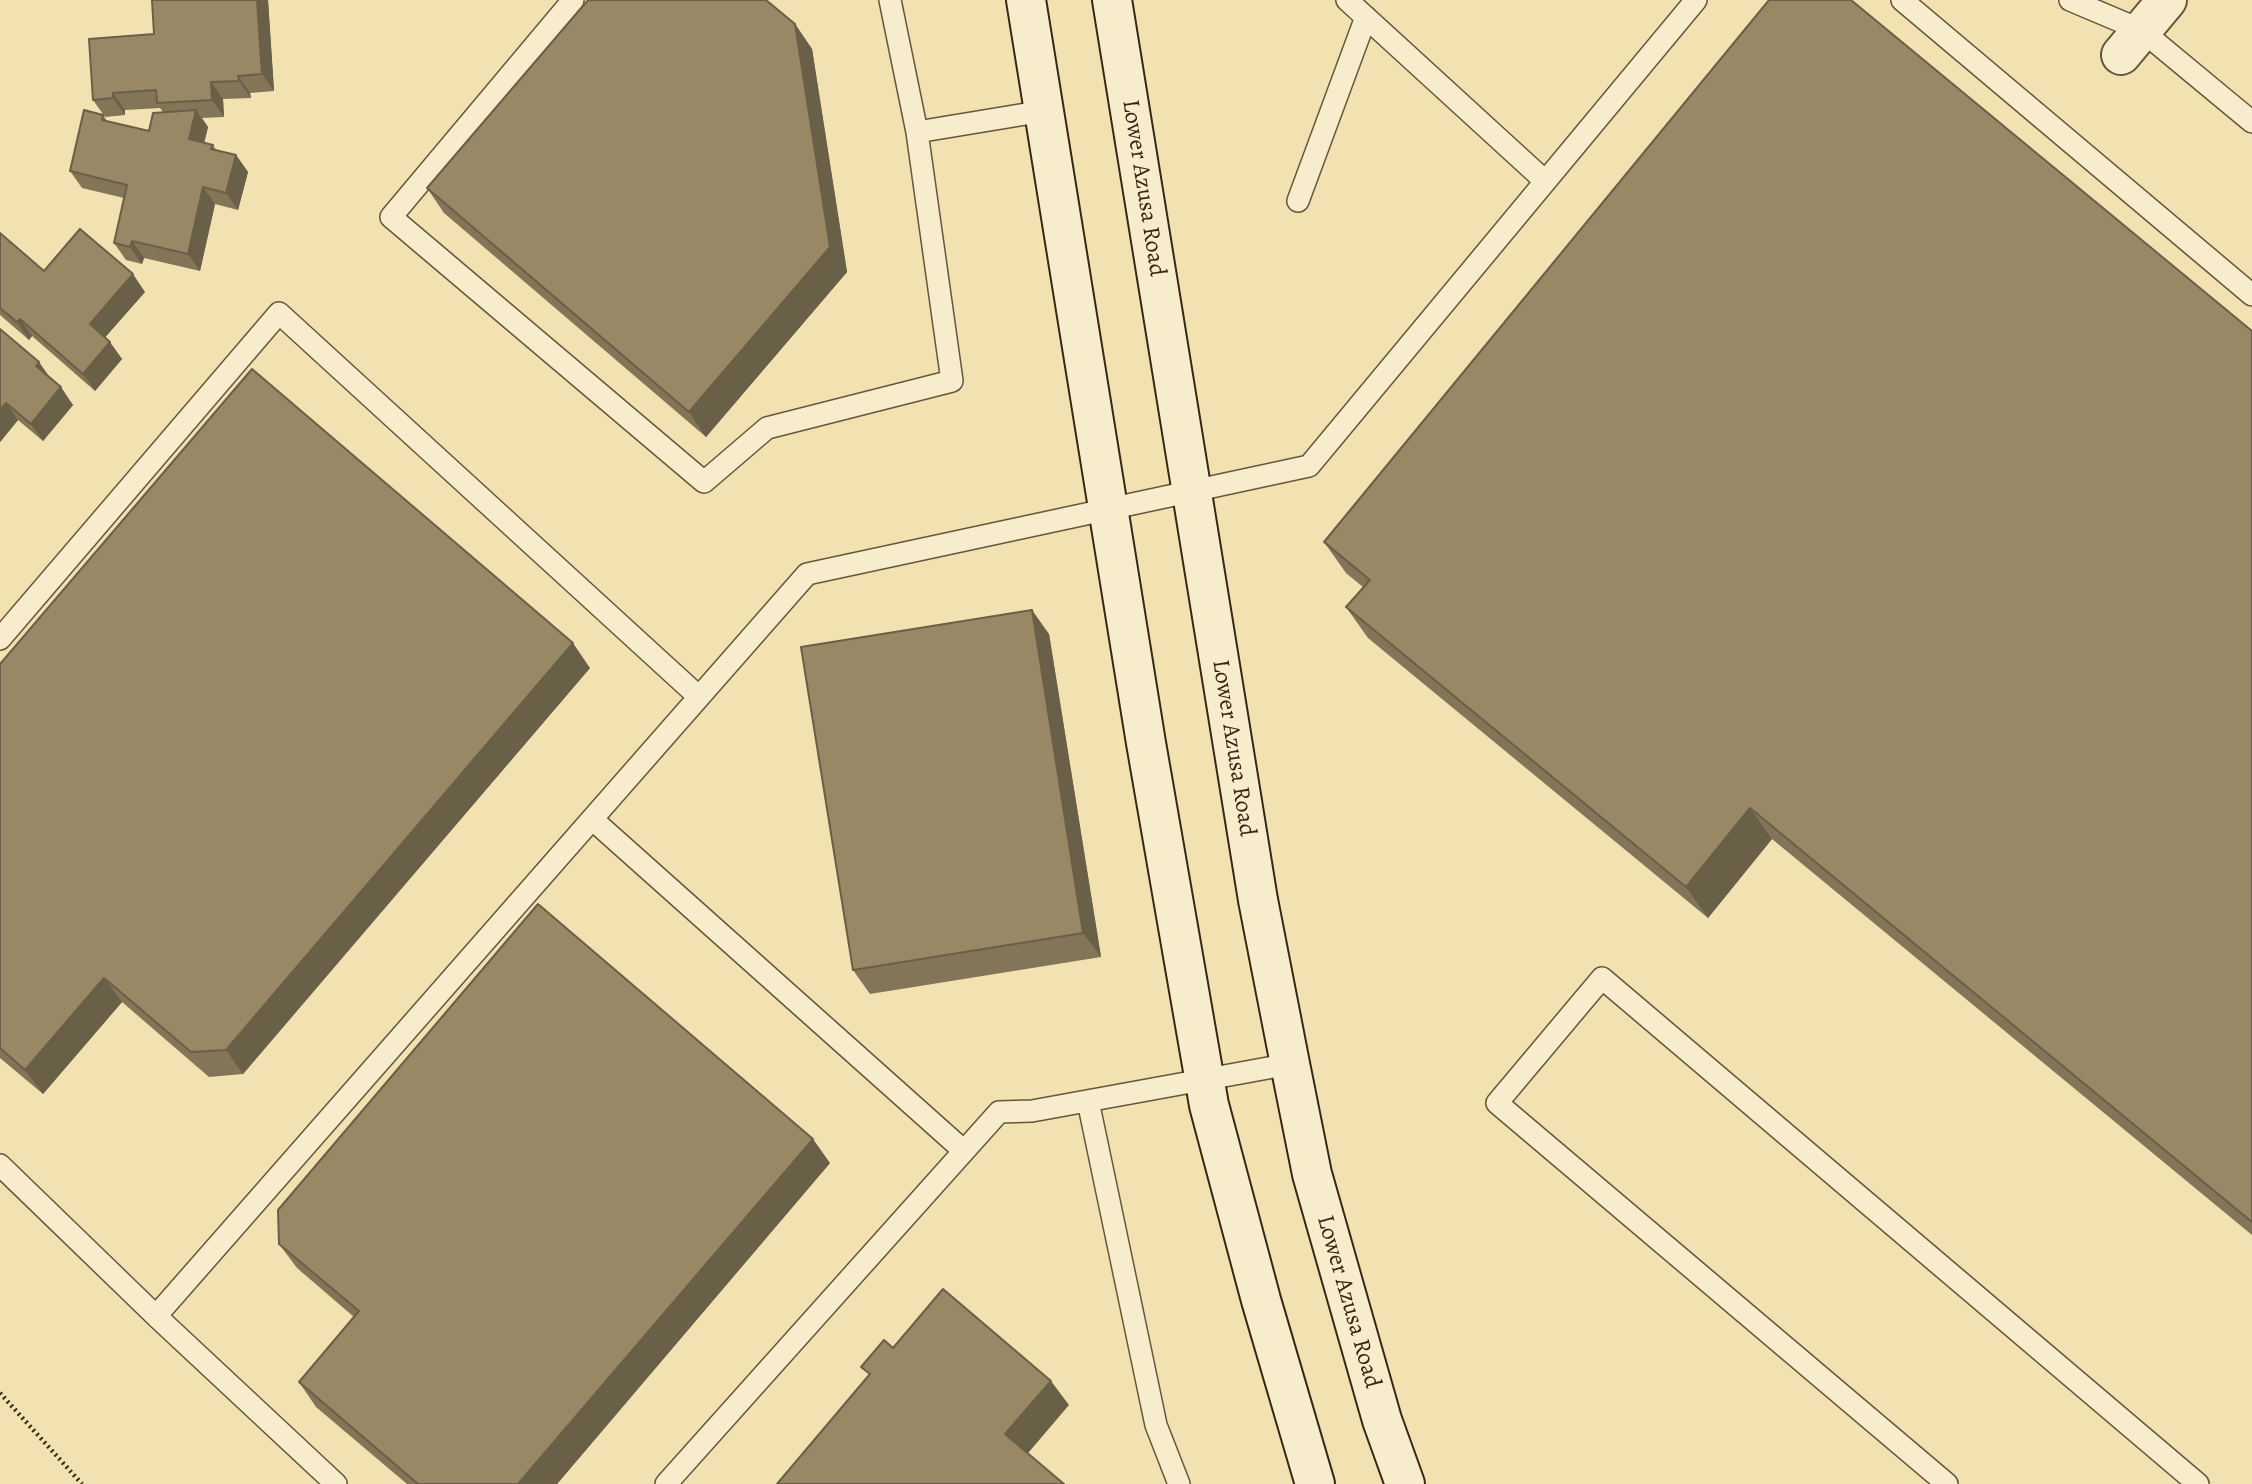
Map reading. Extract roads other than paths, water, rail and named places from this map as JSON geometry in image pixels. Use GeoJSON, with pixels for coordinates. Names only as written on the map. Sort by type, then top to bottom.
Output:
{"type":"FeatureCollection","features":[{"type":"Feature","properties":{"kind":"main road"},"geometry":{"type":"LineString","coordinates":[[1026,0],[1146,743],[1209,1105],[1261,1300],[1315,1484]]}},
{"type":"Feature","properties":{"kind":"main road","name":"Lower Azusa Road"},"geometry":{"type":"LineString","coordinates":[[1112,0],[1258,901],[1290,1064],[1312,1174],[1382,1420],[1405,1484]]}},
{"type":"Feature","properties":{"kind":"main road"},"geometry":{"type":"LineString","coordinates":[[2131,42],[2166,0]]}},
{"type":"Feature","properties":{"kind":"lane"},"geometry":{"type":"LineString","coordinates":[[573,0],[391,217],[704,482],[767,428],[952,381],[917,132],[890,0]]}},
{"type":"Feature","properties":{"kind":"lane"},"geometry":{"type":"LineString","coordinates":[[1347,0],[1545,181]]}},
{"type":"Feature","properties":{"kind":"lane"},"geometry":{"type":"LineString","coordinates":[[156,1316],[807,574],[1309,466],[1696,0]]}},
{"type":"Feature","properties":{"kind":"lane"},"geometry":{"type":"LineString","coordinates":[[1902,0],[2252,295]]}},
{"type":"Feature","properties":{"kind":"lane"},"geometry":{"type":"LineString","coordinates":[[2070,0],[2252,122]]}},
{"type":"Feature","properties":{"kind":"lane"},"geometry":{"type":"LineString","coordinates":[[1298,201],[1366,17]]}},
{"type":"Feature","properties":{"kind":"lane"},"geometry":{"type":"LineString","coordinates":[[917,132],[1044,111]]}},
{"type":"Feature","properties":{"kind":"lane"},"geometry":{"type":"LineString","coordinates":[[0,639],[279,313],[699,697]]}},
{"type":"Feature","properties":{"kind":"lane"},"geometry":{"type":"LineString","coordinates":[[592,819],[964,1152]]}},
{"type":"Feature","properties":{"kind":"lane"},"geometry":{"type":"LineString","coordinates":[[1947,1484],[1497,1103],[1602,978],[2198,1484]]}},
{"type":"Feature","properties":{"kind":"lane"},"geometry":{"type":"LineString","coordinates":[[666,1484],[999,1112],[1032,1111],[1290,1064]]}},
{"type":"Feature","properties":{"kind":"lane"},"geometry":{"type":"LineString","coordinates":[[1088,1101],[1156,1424],[1179,1484]]}},
{"type":"Feature","properties":{"kind":"lane"},"geometry":{"type":"LineString","coordinates":[[0,1165],[156,1316],[337,1484]]}}]}
